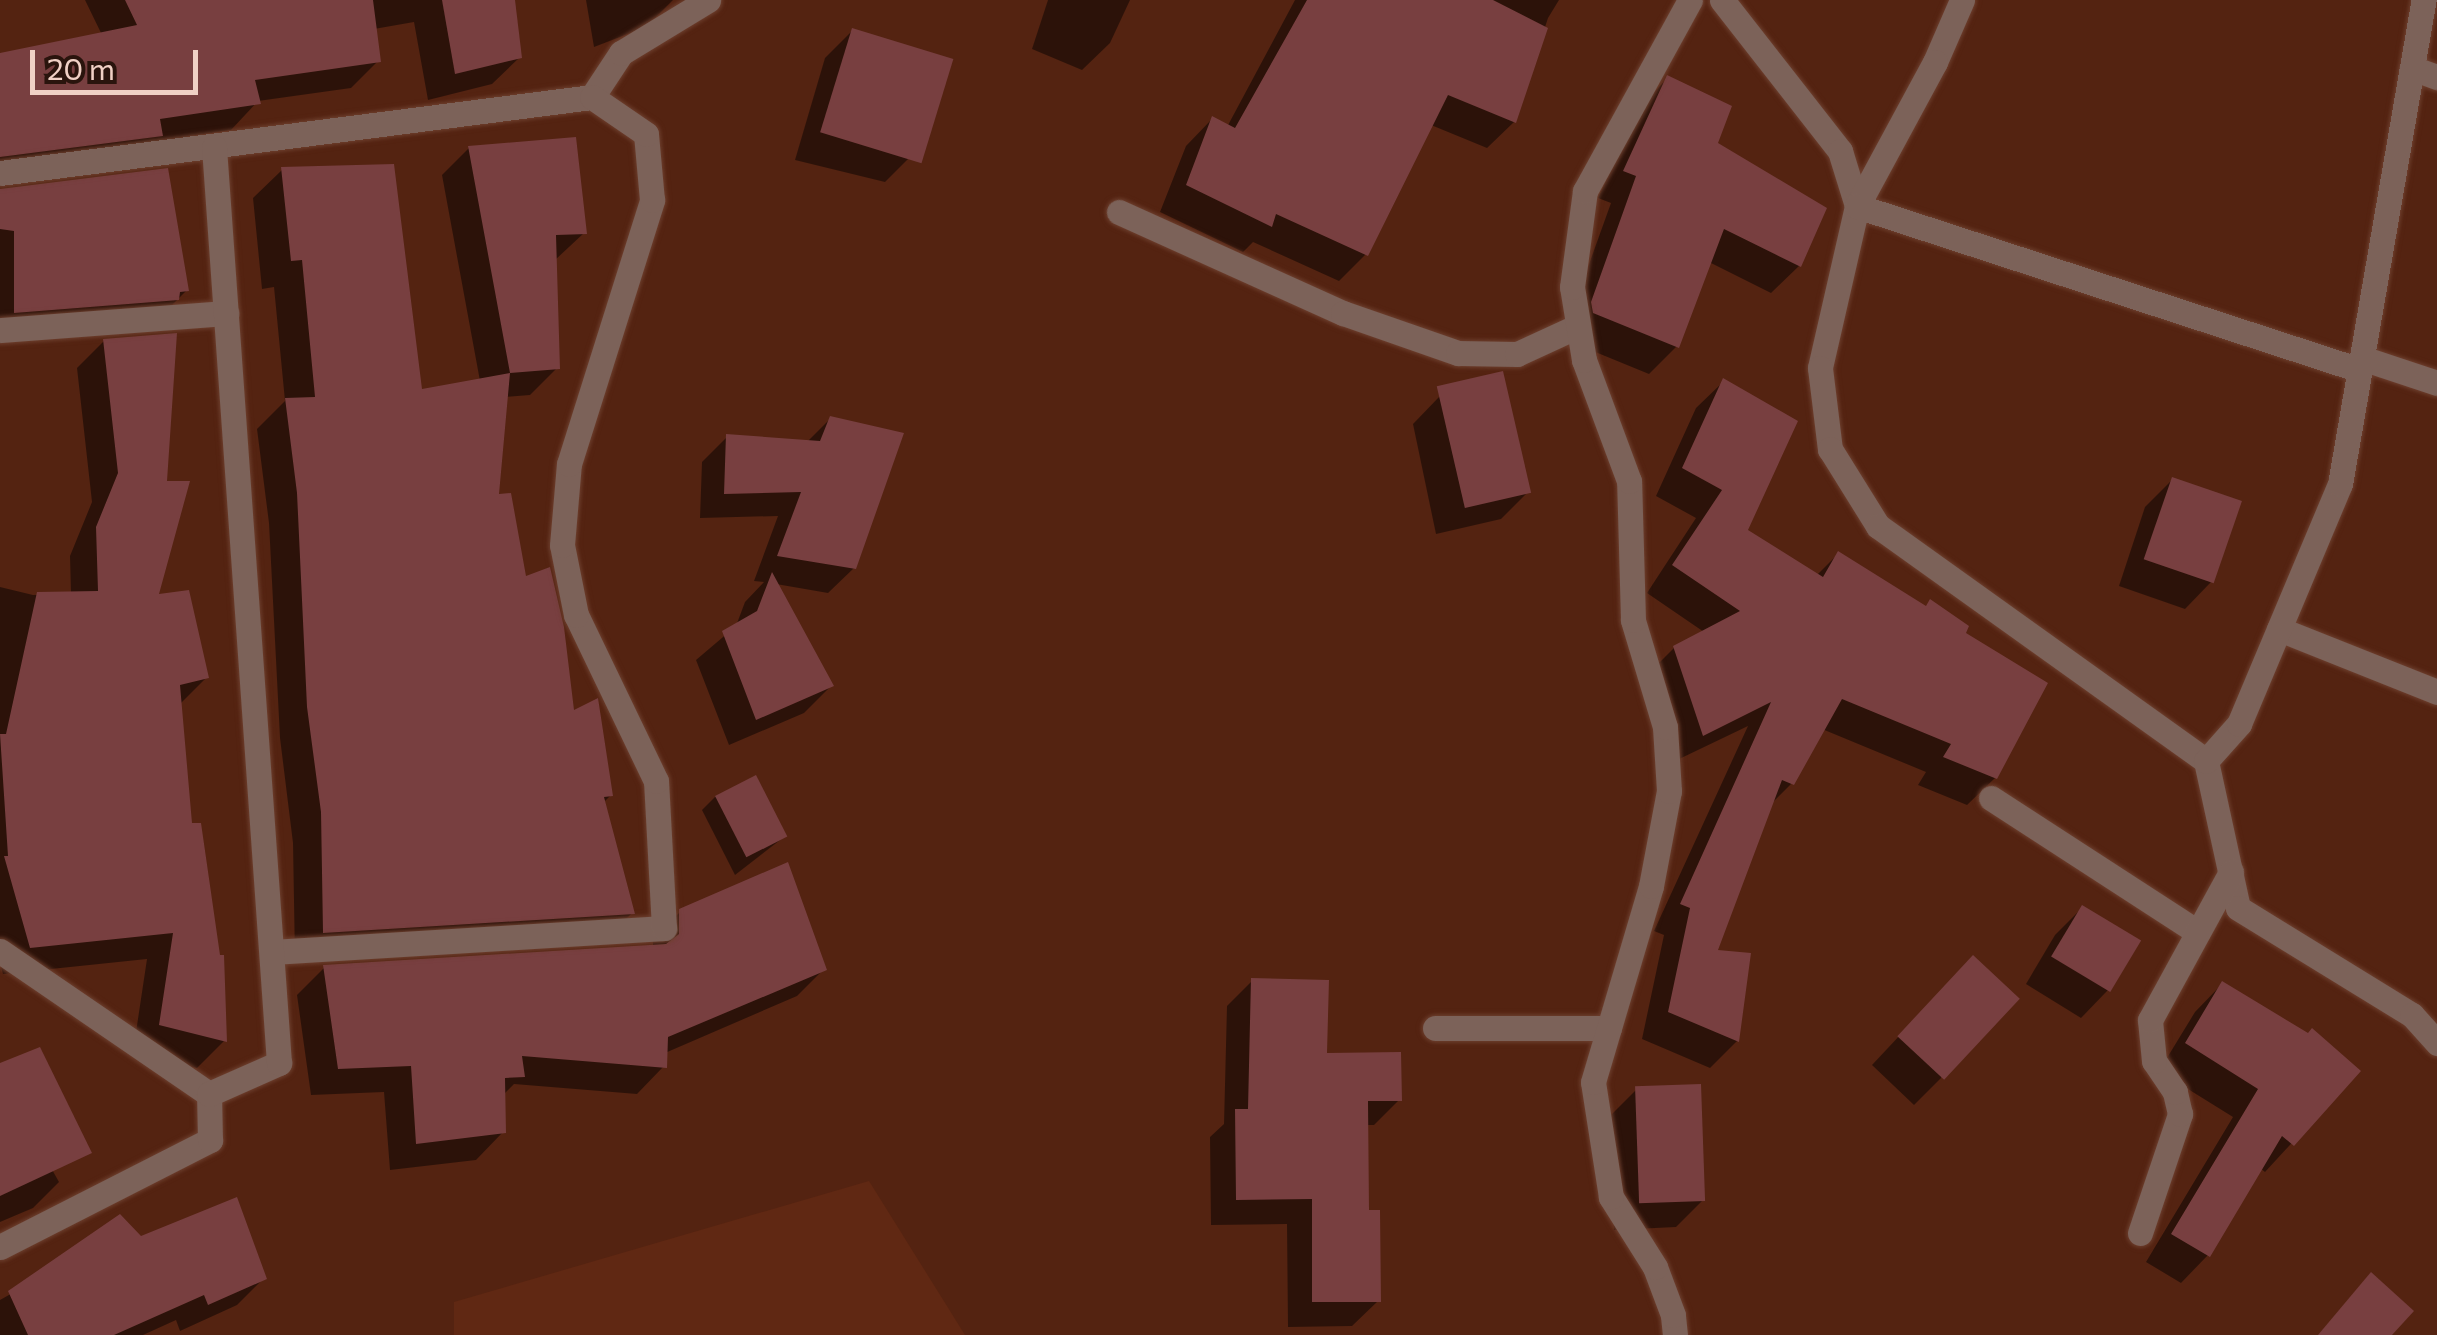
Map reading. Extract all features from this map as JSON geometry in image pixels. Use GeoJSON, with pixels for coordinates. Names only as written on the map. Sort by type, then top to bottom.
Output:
{"type":"FeatureCollection","features":[{"type":"Feature","properties":{"kind":"street"},"geometry":{"type":"LineString","coordinates":[[592,98],[621,54],[708,0]]}},
{"type":"Feature","properties":{"kind":"street"},"geometry":{"type":"LineString","coordinates":[[1674,1335],[1673,1315],[1655,1267],[1611,1197],[1592,1082],[1650,886],[1669,791],[1665,727],[1633,620],[1628,482],[1584,360],[1572,287],[1585,192],[1690,0]]}},
{"type":"Feature","properties":{"kind":"street"},"geometry":{"type":"LineString","coordinates":[[1722,0],[1840,151],[1857,206]]}},
{"type":"Feature","properties":{"kind":"street"},"geometry":{"type":"LineString","coordinates":[[1962,0],[1935,62],[1857,206],[1820,368],[1830,449],[1878,526],[2206,762],[2238,908],[2425,1016],[2437,1043]]}},
{"type":"Feature","properties":{"kind":"street"},"geometry":{"type":"LineString","coordinates":[[2206,762],[2239,724],[2340,484],[2361,364],[2425,72],[2424,0]]}},
{"type":"Feature","properties":{"kind":"street"},"geometry":{"type":"LineString","coordinates":[[0,173],[592,98],[646,134],[652,200],[569,464],[562,545],[576,615],[656,780],[664,928],[272,952]]}},
{"type":"Feature","properties":{"kind":"street"},"geometry":{"type":"LineString","coordinates":[[209,1094],[279,1063],[214,147]]}},
{"type":"Feature","properties":{"kind":"street"},"geometry":{"type":"LineString","coordinates":[[1857,206],[2361,364],[2437,383]]}},
{"type":"Feature","properties":{"kind":"street"},"geometry":{"type":"LineString","coordinates":[[1119,212],[1343,314],[1458,353],[1517,354],[1578,326]]}},
{"type":"Feature","properties":{"kind":"street"},"geometry":{"type":"LineString","coordinates":[[0,330],[226,313]]}},
{"type":"Feature","properties":{"kind":"street"},"geometry":{"type":"LineString","coordinates":[[2279,629],[2437,692]]}},
{"type":"Feature","properties":{"kind":"street"},"geometry":{"type":"LineString","coordinates":[[1991,798],[2198,932]]}},
{"type":"Feature","properties":{"kind":"street"},"geometry":{"type":"LineString","coordinates":[[2140,1233],[2180,1114],[2175,1092],[2154,1061],[2150,1020],[2231,872]]}},
{"type":"Feature","properties":{"kind":"street"},"geometry":{"type":"LineString","coordinates":[[0,950],[209,1094]]}},
{"type":"Feature","properties":{"kind":"street"},"geometry":{"type":"LineString","coordinates":[[1434,1028],[1608,1028]]}},
{"type":"Feature","properties":{"kind":"street"},"geometry":{"type":"LineString","coordinates":[[0,1247],[210,1140],[209,1094]]}},
{"type":"Feature","properties":{"kind":"shaded area"},"geometry":{"type":"Polygon","coordinates":[[[869,1181],[965,1335],[454,1335],[454,1302],[869,1181]]]}},
{"type":"Feature","properties":{"kind":"building"},"geometry":{"type":"Polygon","coordinates":[[[125,0],[373,0],[381,62],[255,80],[261,104],[160,119],[163,136],[0,157],[0,53],[137,25],[125,0]]]}},
{"type":"Feature","properties":{"kind":"building"},"geometry":{"type":"Polygon","coordinates":[[[442,0],[515,0],[522,58],[455,74],[442,0]]]}},
{"type":"Feature","properties":{"kind":"building"},"geometry":{"type":"Polygon","coordinates":[[[1307,0],[1493,0],[1548,28],[1516,123],[1448,95],[1368,256],[1276,214],[1272,227],[1186,185],[1212,116],[1235,128],[1307,0]]]}},
{"type":"Feature","properties":{"kind":"building"},"geometry":{"type":"Polygon","coordinates":[[[852,28],[953,59],[921,163],[820,132],[852,28]]]}},
{"type":"Feature","properties":{"kind":"building"},"geometry":{"type":"Polygon","coordinates":[[[1667,75],[1732,106],[1718,143],[1827,208],[1801,267],[1724,229],[1679,348],[1593,313],[1591,302],[1636,176],[1623,171],[1667,75]]]}},
{"type":"Feature","properties":{"kind":"building"},"geometry":{"type":"Polygon","coordinates":[[[576,137],[587,234],[556,235],[560,369],[510,373],[468,146],[576,137]]]}},
{"type":"Feature","properties":{"kind":"building"},"geometry":{"type":"Polygon","coordinates":[[[394,164],[422,389],[510,373],[499,494],[511,493],[526,576],[550,567],[564,627],[574,710],[598,698],[613,796],[604,797],[635,914],[323,933],[321,812],[307,707],[297,493],[285,398],[315,397],[302,260],[291,261],[281,167],[394,164]]]}},
{"type":"Feature","properties":{"kind":"building"},"geometry":{"type":"Polygon","coordinates":[[[168,168],[189,291],[180,292],[179,300],[14,313],[14,231],[0,229],[0,189],[168,168]]]}},
{"type":"Feature","properties":{"kind":"building"},"geometry":{"type":"Polygon","coordinates":[[[177,333],[167,481],[190,481],[159,594],[189,590],[209,678],[180,685],[192,823],[201,823],[220,955],[224,955],[227,1042],[159,1025],[173,933],[30,948],[4,856],[8,856],[0,734],[6,734],[37,592],[98,591],[96,527],[118,473],[103,339],[177,333]]]}},
{"type":"Feature","properties":{"kind":"building"},"geometry":{"type":"Polygon","coordinates":[[[1503,371],[1531,493],[1465,508],[1437,386],[1503,371]]]}},
{"type":"Feature","properties":{"kind":"building"},"geometry":{"type":"Polygon","coordinates":[[[1723,378],[1798,421],[1748,530],[1823,577],[1838,551],[1926,606],[1930,599],[1969,626],[1966,633],[2048,683],[1997,779],[1943,757],[1951,744],[1842,699],[1794,785],[1782,780],[1718,950],[1751,953],[1739,1042],[1668,1012],[1690,908],[1680,904],[1771,702],[1703,736],[1673,646],[1740,611],[1672,565],[1722,490],[1682,468],[1723,378]]]}},
{"type":"Feature","properties":{"kind":"building"},"geometry":{"type":"Polygon","coordinates":[[[830,416],[904,433],[856,569],[777,556],[801,492],[724,494],[726,434],[820,441],[830,416]]]}},
{"type":"Feature","properties":{"kind":"building"},"geometry":{"type":"Polygon","coordinates":[[[2172,477],[2242,501],[2214,583],[2144,559],[2172,477]]]}},
{"type":"Feature","properties":{"kind":"building"},"geometry":{"type":"Polygon","coordinates":[[[772,572],[834,686],[756,720],[722,631],[757,611],[772,572]]]}},
{"type":"Feature","properties":{"kind":"building"},"geometry":{"type":"Polygon","coordinates":[[[756,775],[787,836],[746,857],[715,796],[756,775]]]}},
{"type":"Feature","properties":{"kind":"building"},"geometry":{"type":"Polygon","coordinates":[[[788,862],[827,970],[668,1037],[667,1068],[522,1056],[525,1077],[505,1078],[506,1133],[416,1144],[411,1066],[338,1069],[323,965],[666,944],[679,934],[679,909],[788,862]]]}},
{"type":"Feature","properties":{"kind":"building"},"geometry":{"type":"Polygon","coordinates":[[[2082,905],[2141,941],[2110,992],[2051,956],[2082,905]]]}},
{"type":"Feature","properties":{"kind":"building"},"geometry":{"type":"Polygon","coordinates":[[[1973,955],[2020,999],[1944,1080],[1897,1036],[1973,955]]]}},
{"type":"Feature","properties":{"kind":"building"},"geometry":{"type":"Polygon","coordinates":[[[1251,978],[1329,980],[1327,1053],[1401,1052],[1402,1101],[1368,1101],[1369,1210],[1380,1210],[1381,1302],[1312,1302],[1312,1199],[1236,1200],[1235,1109],[1248,1109],[1251,978]]]}},
{"type":"Feature","properties":{"kind":"building"},"geometry":{"type":"Polygon","coordinates":[[[2222,981],[2308,1033],[2312,1028],[2361,1071],[2294,1146],[2282,1136],[2210,1257],[2171,1234],[2258,1089],[2185,1043],[2222,981]]]}},
{"type":"Feature","properties":{"kind":"building"},"geometry":{"type":"Polygon","coordinates":[[[40,1047],[92,1153],[0,1196],[0,1063],[40,1047]]]}},
{"type":"Feature","properties":{"kind":"building"},"geometry":{"type":"Polygon","coordinates":[[[1701,1084],[1705,1201],[1639,1203],[1635,1086],[1701,1084]]]}},
{"type":"Feature","properties":{"kind":"building"},"geometry":{"type":"Polygon","coordinates":[[[237,1197],[267,1279],[208,1305],[204,1295],[114,1335],[28,1335],[8,1291],[120,1214],[141,1236],[237,1197]]]}},
{"type":"Feature","properties":{"kind":"building"},"geometry":{"type":"Polygon","coordinates":[[[2371,1272],[2414,1311],[2392,1335],[2318,1335],[2371,1272]]]}}]}
